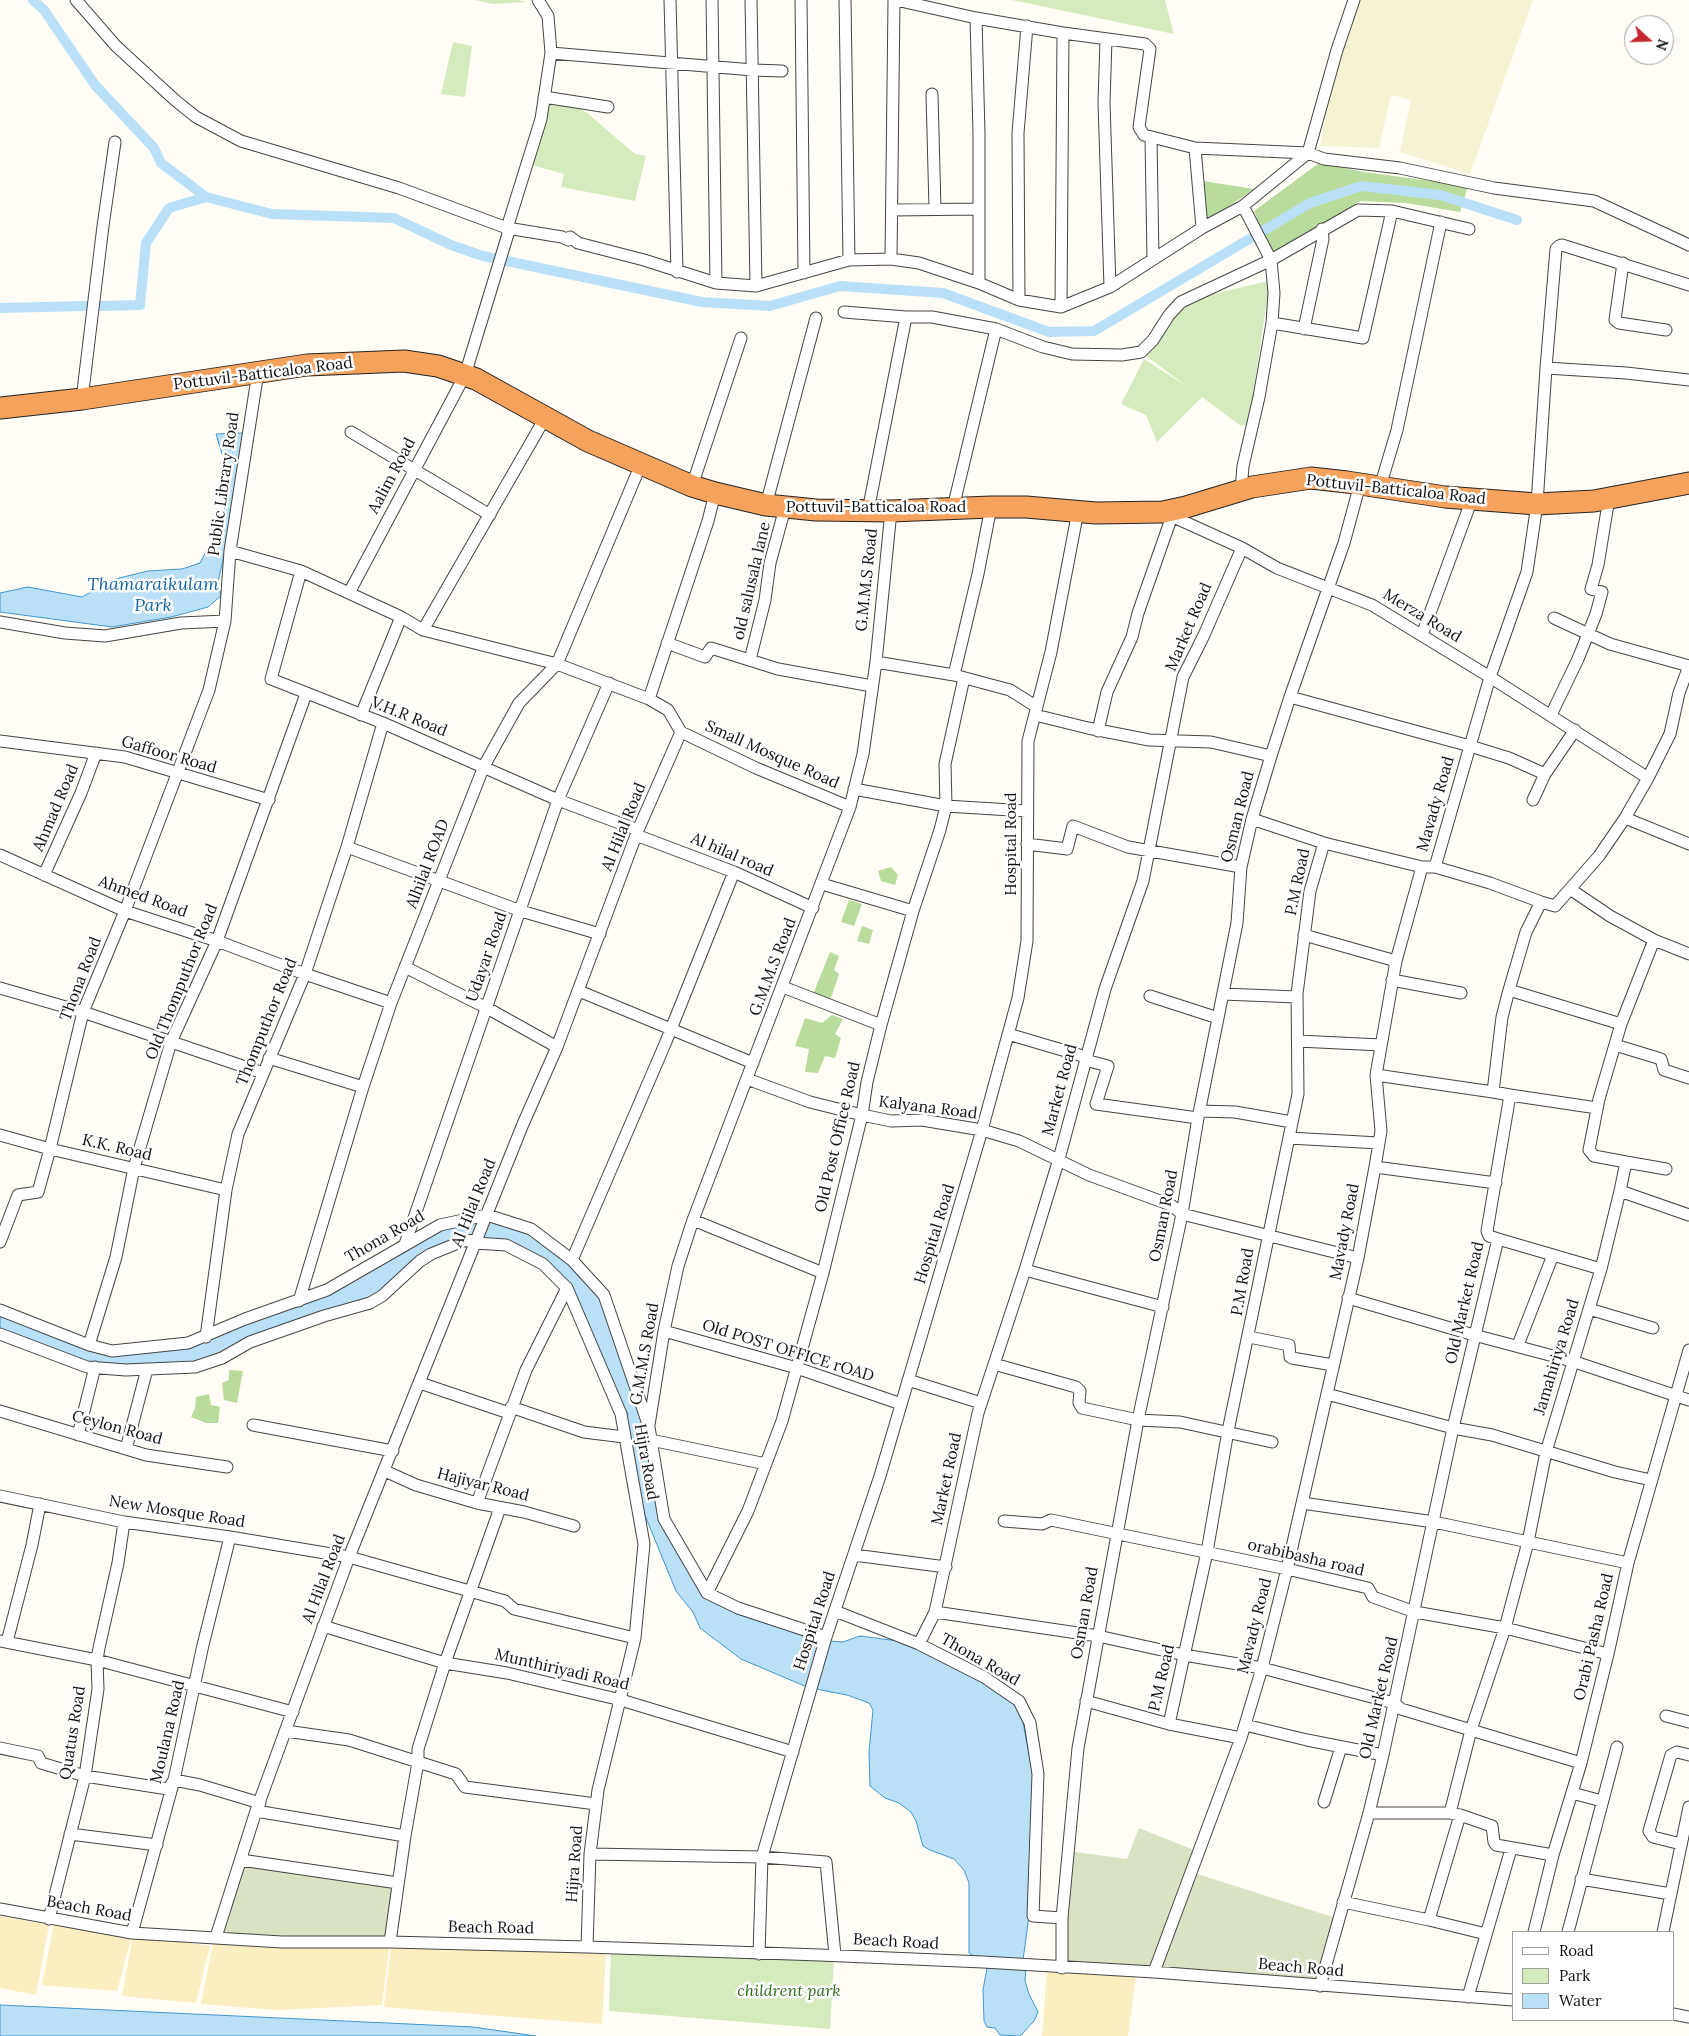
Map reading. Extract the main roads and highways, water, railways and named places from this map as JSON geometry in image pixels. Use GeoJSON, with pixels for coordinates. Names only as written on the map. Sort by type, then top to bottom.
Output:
{"type":"FeatureCollection","features":[{"type":"Feature","properties":{"kind":"highway","name":"Pottuvil-Batticaloa Road"},"geometry":{"type":"LineString","coordinates":[[0,408],[82,399],[307,365],[394,360],[438,366],[465,375],[588,441],[692,486],[715,494],[776,507],[816,510],[890,511],[991,507],[1168,514],[1241,491],[1280,482],[1311,478],[1472,499],[1537,504],[1594,501],[1689,483]]}},
{"type":"Feature","properties":{"kind":"water","name":"Thamaraikulam Park"},"geometry":{"type":"Polygon","coordinates":[[[243,433],[228,538],[218,582],[221,596],[208,607],[171,617],[112,627],[0,612],[0,593],[28,587],[82,597],[115,579],[148,571],[182,569],[200,563],[223,519],[229,477],[216,434],[243,433]]]}},
{"type":"Feature","properties":{"kind":"water"},"geometry":{"type":"Polygon","coordinates":[[[491,1217],[528,1228],[601,1292],[649,1427],[658,1507],[707,1593],[820,1639],[807,1687],[741,1659],[700,1628],[693,1612],[676,1591],[644,1513],[624,1437],[628,1414],[609,1386],[588,1325],[543,1264],[496,1240],[463,1241],[421,1259],[382,1296],[195,1366],[98,1367],[0,1334],[0,1310],[113,1351],[189,1343],[303,1299],[440,1225],[491,1217]]]}},
{"type":"Feature","properties":{"kind":"water"},"geometry":{"type":"Polygon","coordinates":[[[860,1636],[898,1641],[928,1652],[1019,1701],[1033,1776],[1034,1879],[1023,1960],[983,1962],[969,1953],[969,1883],[964,1870],[954,1859],[923,1846],[916,1821],[911,1812],[899,1803],[885,1798],[870,1786],[869,1752],[873,1710],[869,1703],[847,1695],[816,1689],[830,1641],[843,1642],[860,1636]]]}},
{"type":"Feature","properties":{"kind":"water"},"geometry":{"type":"Polygon","coordinates":[[[1026,1966],[1025,1981],[1038,2012],[1034,2021],[1020,2036],[1000,2035],[995,2028],[987,2027],[984,2021],[983,1990],[987,1968],[1026,1966]]]}},
{"type":"Feature","properties":{"kind":"water"},"geometry":{"type":"Polygon","coordinates":[[[0,2005],[473,2027],[536,2036],[0,2036],[0,2005]]]}},
{"type":"Feature","properties":{"kind":"waterway"},"geometry":{"type":"LineString","coordinates":[[33,0],[44,10],[95,85],[154,148],[161,163],[206,197],[272,214],[394,218],[451,245],[483,256],[702,302],[770,306],[840,286],[943,293],[1049,332],[1094,331],[1310,203],[1361,186],[1440,195],[1517,220]]}},
{"type":"Feature","properties":{"kind":"waterway"},"geometry":{"type":"LineString","coordinates":[[101,306],[140,305],[146,243],[169,208],[206,197]]}},
{"type":"Feature","properties":{"kind":"waterway"},"geometry":{"type":"LineString","coordinates":[[0,308],[85,306]]}},
{"type":"Feature","properties":{"kind":"park label","name":"childrent park"},"geometry":{"type":"Point","coordinates":[789,1991]}}]}
